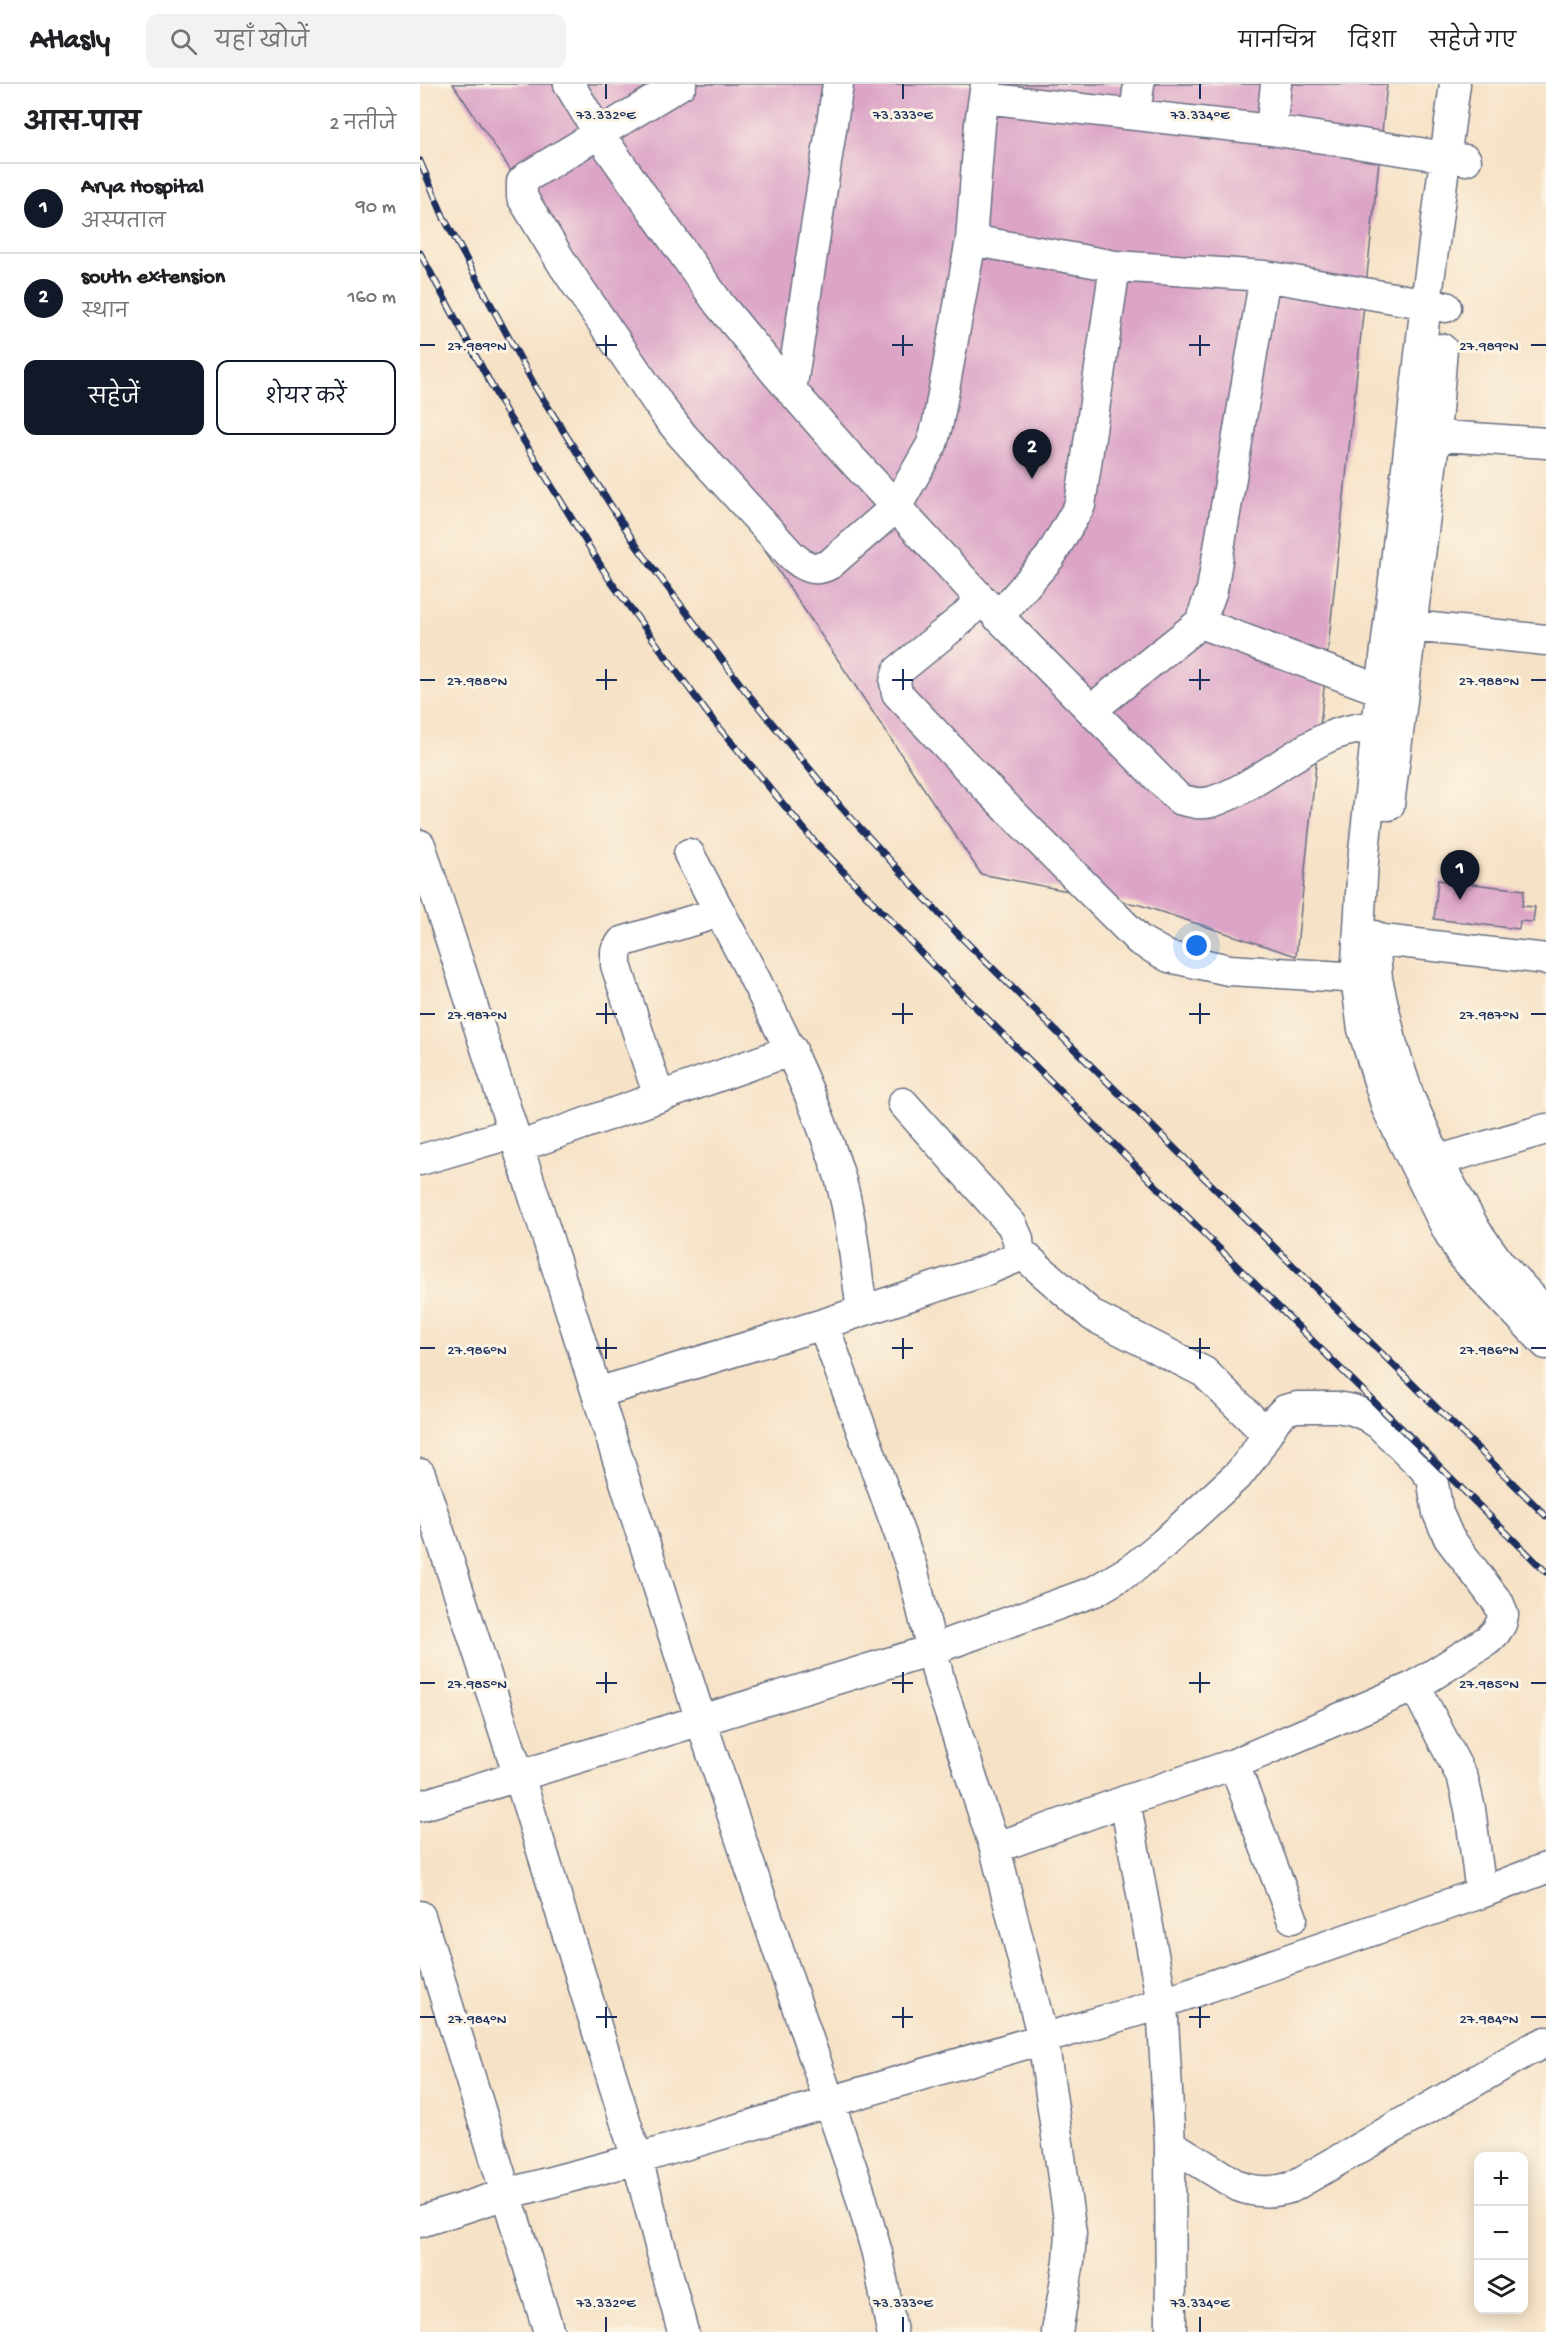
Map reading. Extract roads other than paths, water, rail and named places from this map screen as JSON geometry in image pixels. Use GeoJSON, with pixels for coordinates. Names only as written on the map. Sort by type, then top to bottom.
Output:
{"type":"FeatureCollection","features":[{"type":"Feature","properties":{"kind":"street"},"geometry":{"type":"LineString","coordinates":[[569,84],[599,134],[719,304],[791,391],[990,608],[1179,799],[1194,803],[1210,802],[1233,793],[1325,738],[1390,710]]}},
{"type":"Feature","properties":{"kind":"street"},"geometry":{"type":"LineString","coordinates":[[681,84],[527,177],[522,182],[522,196],[564,266],[682,435],[791,555],[811,569],[823,568],[830,564],[896,507],[932,444],[971,240],[980,124],[985,91],[1456,158]]}},
{"type":"Feature","properties":{"kind":"street"},"geometry":{"type":"LineString","coordinates":[[791,391],[838,84]]}},
{"type":"Feature","properties":{"kind":"street"},"geometry":{"type":"LineString","coordinates":[[1135,114],[1138,84]]}},
{"type":"Feature","properties":{"kind":"street"},"geometry":{"type":"LineString","coordinates":[[1270,130],[1276,84]]}},
{"type":"Feature","properties":{"kind":"street"},"geometry":{"type":"LineString","coordinates":[[1455,84],[1456,158]]}},
{"type":"Feature","properties":{"kind":"street"},"geometry":{"type":"LineString","coordinates":[[1366,979],[1374,939],[1390,710],[1423,434],[1438,388],[1437,305],[1456,158],[1474,84]]}},
{"type":"Feature","properties":{"kind":"street"},"geometry":{"type":"LineString","coordinates":[[971,240],[1115,266],[1264,276],[1437,305]]}},
{"type":"Feature","properties":{"kind":"street"},"geometry":{"type":"LineString","coordinates":[[1115,266],[1080,505],[1050,557],[990,608],[963,618],[898,671],[895,682],[897,693],[987,788],[1139,940],[1169,957],[1229,970],[1366,979]]}},
{"type":"Feature","properties":{"kind":"street"},"geometry":{"type":"LineString","coordinates":[[1091,710],[1200,623],[1212,590],[1264,276]]}},
{"type":"Feature","properties":{"kind":"street"},"geometry":{"type":"LineString","coordinates":[[1423,434],[1546,443]]}},
{"type":"Feature","properties":{"kind":"street"},"geometry":{"type":"LineString","coordinates":[[1423,434],[1412,626],[1390,710],[1364,861],[1366,979],[1363,1029],[1374,1070],[1388,1108],[1500,1264],[1546,1313]]}},
{"type":"Feature","properties":{"kind":"street"},"geometry":{"type":"LineString","coordinates":[[1200,623],[1390,710]]}},
{"type":"Feature","properties":{"kind":"street"},"geometry":{"type":"LineString","coordinates":[[1412,626],[1546,640]]}},
{"type":"Feature","properties":{"kind":"street"},"geometry":{"type":"LineString","coordinates":[[420,845],[701,1721],[829,2102],[877,2253],[892,2332]]}},
{"type":"Feature","properties":{"kind":"street"},"geometry":{"type":"LineString","coordinates":[[689,854],[792,1050],[838,1170],[845,1195],[862,1310]]}},
{"type":"Feature","properties":{"kind":"street"},"geometry":{"type":"LineString","coordinates":[[659,1097],[616,965],[616,951],[622,942],[720,912]]}},
{"type":"Feature","properties":{"kind":"street"},"geometry":{"type":"LineString","coordinates":[[1374,939],[1546,959]]}},
{"type":"Feature","properties":{"kind":"street"},"geometry":{"type":"LineString","coordinates":[[420,1160],[516,1140],[659,1097],[792,1050]]}},
{"type":"Feature","properties":{"kind":"street"},"geometry":{"type":"LineString","coordinates":[[597,1393],[823,1324],[1013,1259],[1019,1251],[1018,1239],[1012,1225],[903,1103]]}},
{"type":"Feature","properties":{"kind":"street"},"geometry":{"type":"LineString","coordinates":[[1427,1163],[1546,1130]]}},
{"type":"Feature","properties":{"kind":"street"},"geometry":{"type":"LineString","coordinates":[[1427,1163],[1463,1257],[1546,1344]]}},
{"type":"Feature","properties":{"kind":"street"},"geometry":{"type":"LineString","coordinates":[[1019,1251],[1093,1316],[1204,1372],[1267,1434]]}},
{"type":"Feature","properties":{"kind":"street"},"geometry":{"type":"LineString","coordinates":[[823,1324],[912,1568],[940,1683],[995,1848],[1043,2039],[1071,2233],[1069,2261],[1057,2332]]}},
{"type":"Feature","properties":{"kind":"street"},"geometry":{"type":"LineString","coordinates":[[420,1806],[932,1650],[1095,1591],[1132,1569],[1164,1543],[1240,1473],[1276,1419],[1285,1410],[1297,1407],[1336,1407],[1353,1410],[1379,1424],[1423,1467],[1432,1478],[1438,1513],[1449,1538],[1499,1604],[1503,1615],[1501,1624],[1488,1640],[1415,1686],[1234,1764],[995,1848]]}},
{"type":"Feature","properties":{"kind":"street"},"geometry":{"type":"LineString","coordinates":[[420,1474],[519,1776],[637,2159],[683,2332]]}},
{"type":"Feature","properties":{"kind":"street"},"geometry":{"type":"LineString","coordinates":[[1415,1686],[1463,1779],[1470,1809],[1481,1893]]}},
{"type":"Feature","properties":{"kind":"street"},"geometry":{"type":"LineString","coordinates":[[1234,1764],[1292,1918]]}},
{"type":"Feature","properties":{"kind":"street"},"geometry":{"type":"LineString","coordinates":[[1125,1801],[1162,2003],[1170,2144],[1171,2332]]}},
{"type":"Feature","properties":{"kind":"street"},"geometry":{"type":"LineString","coordinates":[[420,2222],[506,2194],[637,2159],[1162,2003],[1481,1893],[1546,1868]]}},
{"type":"Feature","properties":{"kind":"street"},"geometry":{"type":"LineString","coordinates":[[420,1916],[549,2332]]}},
{"type":"Feature","properties":{"kind":"street"},"geometry":{"type":"LineString","coordinates":[[1170,2144],[1238,2186],[1249,2190],[1280,2191],[1292,2187],[1527,2050],[1546,2042]]}},
{"type":"Feature","properties":{"kind":"railway"},"geometry":{"type":"LineString","coordinates":[[420,161],[444,218],[536,388],[638,548],[744,689],[841,807],[956,932],[1546,1516]]}},
{"type":"Feature","properties":{"kind":"railway"},"geometry":{"type":"LineString","coordinates":[[420,253],[506,412],[609,579],[708,714],[814,841],[937,969],[1546,1572]]}},
{"type":"Feature","properties":{"kind":"place","name":"south extension"},"geometry":{"type":"Point","coordinates":[1032,479]}},
{"type":"Feature","properties":{"kind":"place","name":"Arya Hospital"},"geometry":{"type":"Point","coordinates":[1460,900]}}]}
